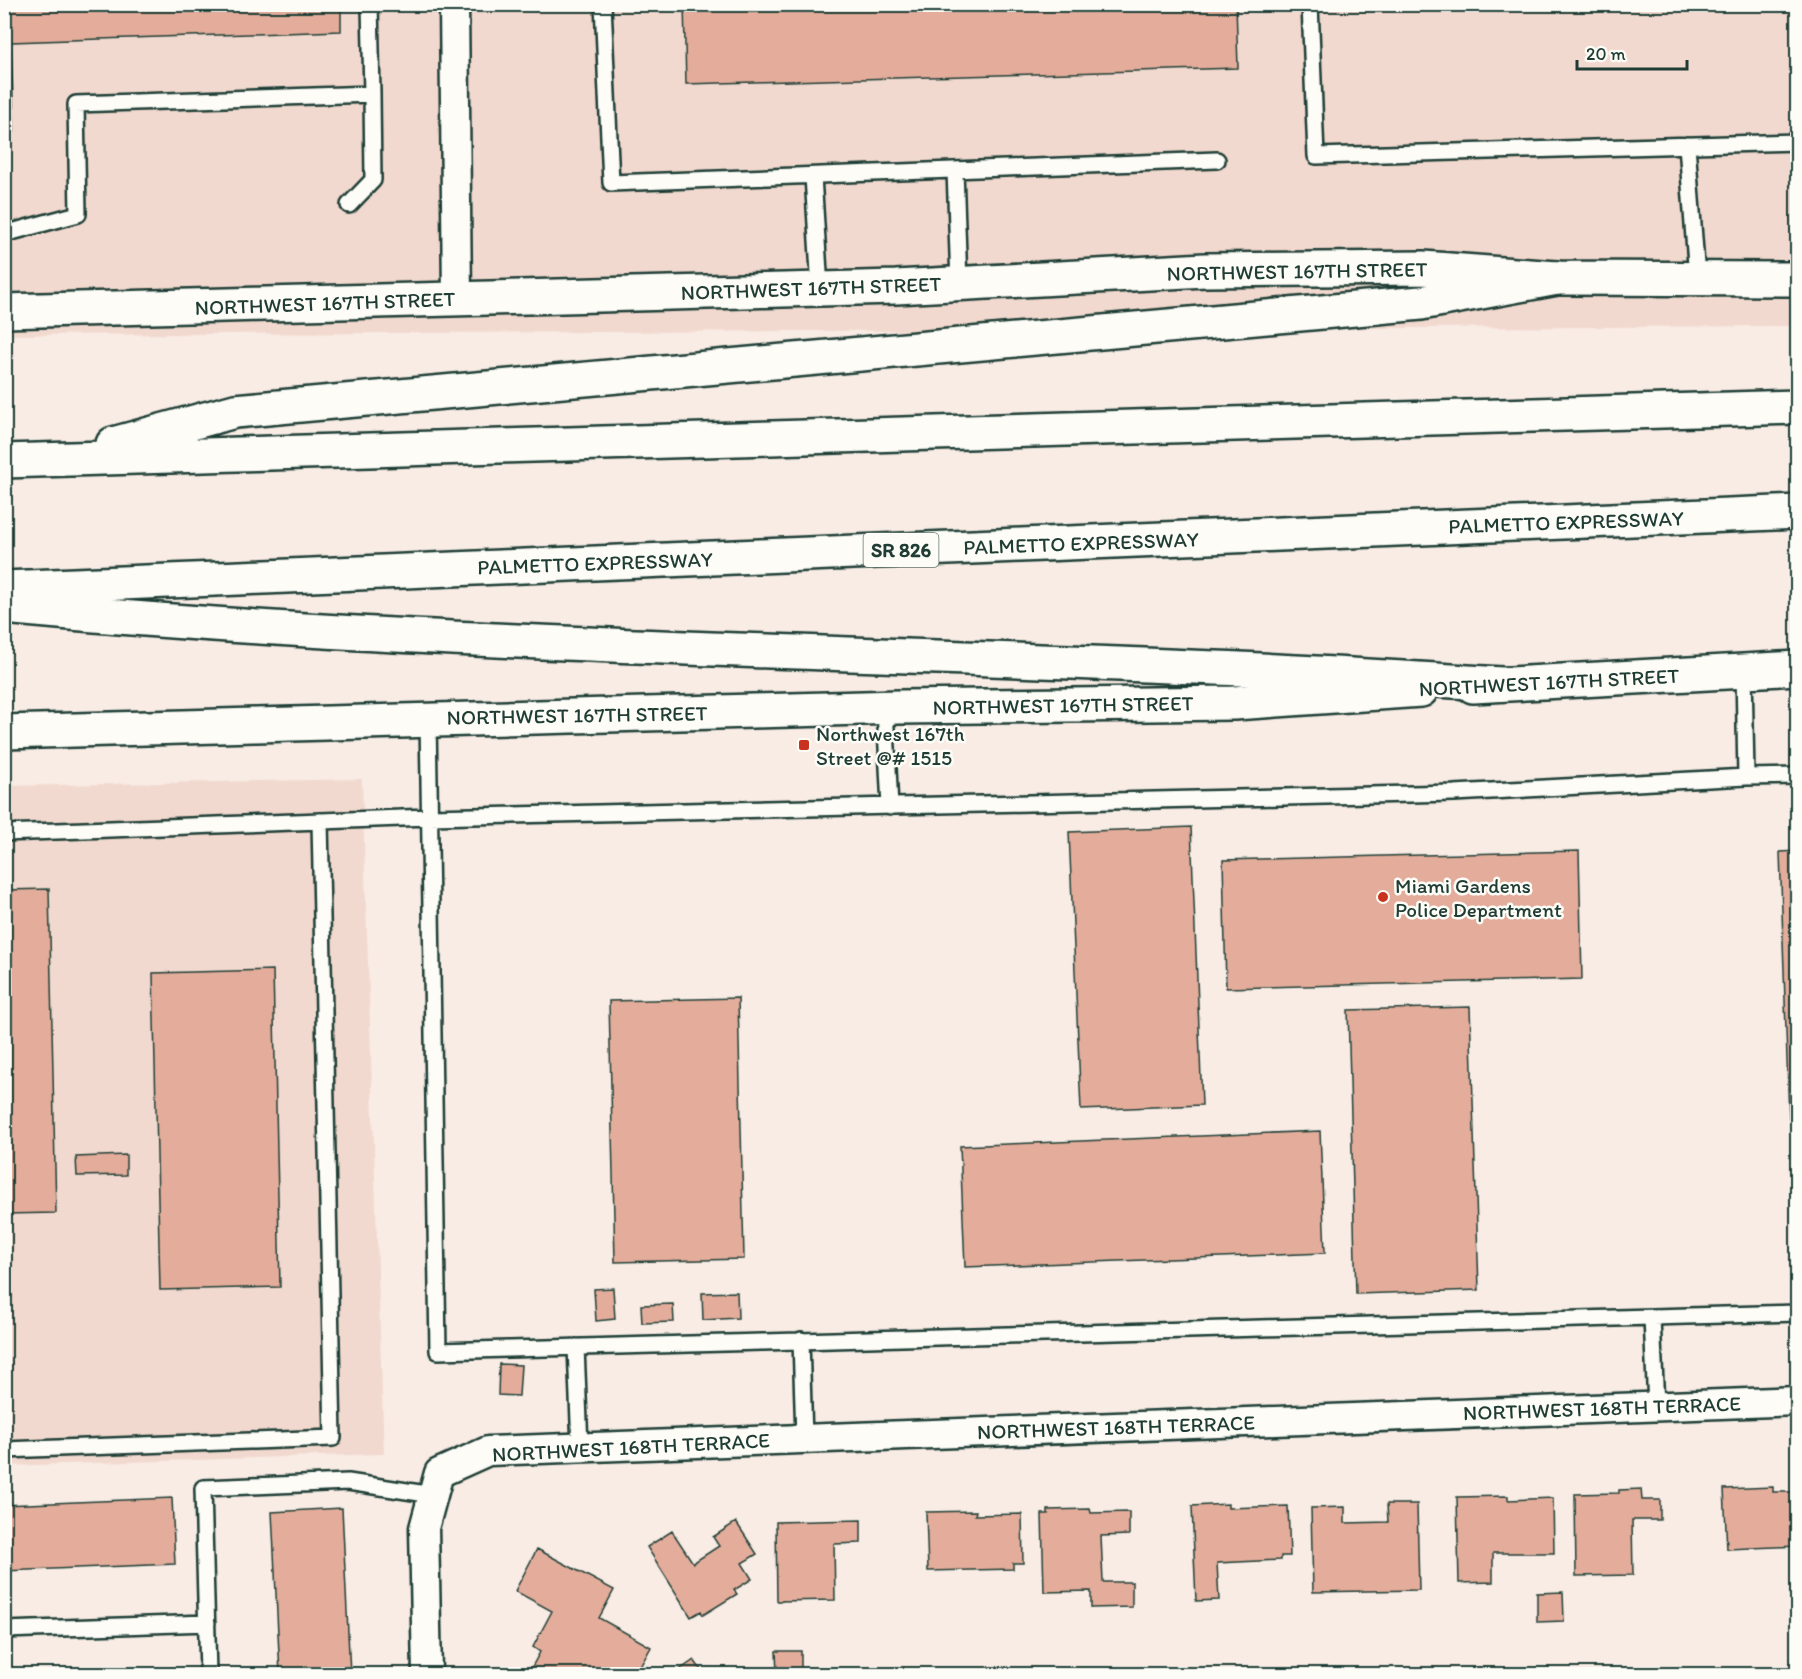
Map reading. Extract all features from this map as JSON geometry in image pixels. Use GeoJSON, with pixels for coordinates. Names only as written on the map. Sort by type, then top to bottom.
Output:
{"type":"FeatureCollection","features":[{"type":"Feature","properties":{"kind":"main road","name":"NORTHWEST 167TH STREET"},"geometry":{"type":"LineString","coordinates":[[4,311],[820,289],[1205,270],[1423,268],[1557,278],[1797,279]]}},
{"type":"Feature","properties":{"kind":"main road"},"geometry":{"type":"LineString","coordinates":[[57,459],[235,411],[1421,303],[1557,278]]}},
{"type":"Feature","properties":{"kind":"main road"},"geometry":{"type":"LineString","coordinates":[[4,461],[1797,407]]}},
{"type":"Feature","properties":{"kind":"main road","name":"PALMETTO EXPRESSWAY"},"geometry":{"type":"LineString","coordinates":[[4,588],[1797,512]]}},
{"type":"Feature","properties":{"kind":"main road"},"geometry":{"type":"LineString","coordinates":[[4,607],[142,620],[516,642],[1219,668],[1502,684]]}},
{"type":"Feature","properties":{"kind":"main road","name":"NORTHWEST 167TH STREET"},"geometry":{"type":"LineString","coordinates":[[4,732],[885,708],[1234,703],[1502,684],[1797,668]]}},
{"type":"Feature","properties":{"kind":"street"},"geometry":{"type":"LineString","coordinates":[[454,4],[457,299]]}},
{"type":"Feature","properties":{"kind":"street","name":"NORTHWEST 168TH TERRACE"},"geometry":{"type":"LineString","coordinates":[[436,1484],[488,1451],[1797,1401]]}},
{"type":"Feature","properties":{"kind":"street"},"geometry":{"type":"LineString","coordinates":[[428,1674],[424,1528],[436,1484]]}},
{"type":"Feature","properties":{"kind":"lane"},"geometry":{"type":"LineString","coordinates":[[349,205],[373,180],[370,4]]}},
{"type":"Feature","properties":{"kind":"lane"},"geometry":{"type":"LineString","coordinates":[[603,4],[611,183],[1217,160]]}},
{"type":"Feature","properties":{"kind":"lane"},"geometry":{"type":"LineString","coordinates":[[1310,4],[1316,156],[1797,142]]}},
{"type":"Feature","properties":{"kind":"lane"},"geometry":{"type":"LineString","coordinates":[[4,234],[78,214],[76,104],[372,94]]}},
{"type":"Feature","properties":{"kind":"lane"},"geometry":{"type":"LineString","coordinates":[[1687,145],[1697,278]]}},
{"type":"Feature","properties":{"kind":"lane"},"geometry":{"type":"LineString","coordinates":[[955,170],[959,283]]}},
{"type":"Feature","properties":{"kind":"lane"},"geometry":{"type":"LineString","coordinates":[[813,176],[820,289]]}},
{"type":"Feature","properties":{"kind":"lane"},"geometry":{"type":"LineString","coordinates":[[1744,671],[1746,777]]}},
{"type":"Feature","properties":{"kind":"lane"},"geometry":{"type":"LineString","coordinates":[[885,708],[890,807]]}},
{"type":"Feature","properties":{"kind":"lane"},"geometry":{"type":"LineString","coordinates":[[428,719],[438,1351],[1797,1313]]}},
{"type":"Feature","properties":{"kind":"lane"},"geometry":{"type":"LineString","coordinates":[[4,833],[429,817],[1454,794],[1746,777],[1797,777]]}},
{"type":"Feature","properties":{"kind":"lane"},"geometry":{"type":"LineString","coordinates":[[4,1450],[333,1438],[320,821]]}},
{"type":"Feature","properties":{"kind":"lane"},"geometry":{"type":"LineString","coordinates":[[1653,1318],[1656,1406]]}},
{"type":"Feature","properties":{"kind":"lane"},"geometry":{"type":"LineString","coordinates":[[801,1340],[804,1439]]}},
{"type":"Feature","properties":{"kind":"lane"},"geometry":{"type":"LineString","coordinates":[[576,1347],[580,1448]]}},
{"type":"Feature","properties":{"kind":"lane"},"geometry":{"type":"LineString","coordinates":[[208,1674],[203,1488],[348,1482],[436,1484]]}},
{"type":"Feature","properties":{"kind":"lane"},"geometry":{"type":"LineString","coordinates":[[4,1630],[207,1623]]}},
{"type":"Feature","properties":{"kind":"shaded area"},"geometry":{"type":"Polygon","coordinates":[[[4,5],[1797,5],[1797,326],[5,335],[4,5]]]}},
{"type":"Feature","properties":{"kind":"shaded area"},"geometry":{"type":"Polygon","coordinates":[[[362,779],[384,1454],[5,1466],[4,786],[362,779]]]}},
{"type":"Feature","properties":{"kind":"building"},"geometry":{"type":"Polygon","coordinates":[[[4,4],[341,4],[341,31],[11,42],[14,132],[4,134],[4,4]]]}},
{"type":"Feature","properties":{"kind":"building"},"geometry":{"type":"Polygon","coordinates":[[[684,4],[1236,4],[1238,68],[686,84],[684,4]]]}},
{"type":"Feature","properties":{"kind":"building"},"geometry":{"type":"Polygon","coordinates":[[[1191,827],[1202,1105],[1081,1110],[1069,832],[1191,827]]]}},
{"type":"Feature","properties":{"kind":"building"},"geometry":{"type":"Polygon","coordinates":[[[1579,851],[1582,979],[1226,988],[1223,860],[1579,851]]]}},
{"type":"Feature","properties":{"kind":"building"},"geometry":{"type":"Polygon","coordinates":[[[1798,851],[1798,1118],[1789,1119],[1780,852],[1798,851]]]}},
{"type":"Feature","properties":{"kind":"building"},"geometry":{"type":"Polygon","coordinates":[[[49,889],[56,1213],[4,1214],[4,890],[49,889]]]}},
{"type":"Feature","properties":{"kind":"building"},"geometry":{"type":"Polygon","coordinates":[[[273,970],[280,1287],[160,1290],[153,973],[273,970]]]}},
{"type":"Feature","properties":{"kind":"building"},"geometry":{"type":"Polygon","coordinates":[[[738,998],[744,1259],[615,1262],[609,1001],[738,998]]]}},
{"type":"Feature","properties":{"kind":"building"},"geometry":{"type":"Polygon","coordinates":[[[1470,1007],[1479,1290],[1356,1294],[1348,1010],[1470,1007]]]}},
{"type":"Feature","properties":{"kind":"building"},"geometry":{"type":"Polygon","coordinates":[[[1320,1131],[1325,1253],[965,1267],[960,1146],[1320,1131]]]}},
{"type":"Feature","properties":{"kind":"building"},"geometry":{"type":"Polygon","coordinates":[[[126,1155],[126,1175],[77,1176],[76,1157],[126,1155]]]}},
{"type":"Feature","properties":{"kind":"building"},"geometry":{"type":"Polygon","coordinates":[[[613,1288],[615,1319],[596,1321],[594,1289],[613,1288]]]}},
{"type":"Feature","properties":{"kind":"building"},"geometry":{"type":"Polygon","coordinates":[[[737,1292],[738,1318],[703,1320],[702,1293],[737,1292]]]}},
{"type":"Feature","properties":{"kind":"building"},"geometry":{"type":"Polygon","coordinates":[[[673,1304],[674,1322],[642,1323],[641,1305],[673,1304]]]}},
{"type":"Feature","properties":{"kind":"building"},"geometry":{"type":"Polygon","coordinates":[[[499,1364],[521,1365],[519,1396],[498,1395],[499,1364]]]}},
{"type":"Feature","properties":{"kind":"building"},"geometry":{"type":"Polygon","coordinates":[[[1773,1487],[1773,1492],[1798,1492],[1798,1546],[1727,1549],[1724,1489],[1773,1487]]]}},
{"type":"Feature","properties":{"kind":"building"},"geometry":{"type":"Polygon","coordinates":[[[1641,1489],[1642,1500],[1660,1500],[1660,1520],[1632,1520],[1633,1575],[1576,1576],[1575,1494],[1619,1493],[1619,1490],[1641,1489]]]}},
{"type":"Feature","properties":{"kind":"building"},"geometry":{"type":"Polygon","coordinates":[[[1508,1496],[1508,1500],[1553,1498],[1554,1553],[1493,1553],[1493,1582],[1459,1583],[1457,1497],[1508,1496]]]}},
{"type":"Feature","properties":{"kind":"building"},"geometry":{"type":"Polygon","coordinates":[[[172,1498],[175,1564],[4,1571],[4,1505],[172,1498]]]}},
{"type":"Feature","properties":{"kind":"building"},"geometry":{"type":"Polygon","coordinates":[[[1228,1504],[1228,1508],[1288,1506],[1290,1556],[1281,1556],[1281,1560],[1217,1563],[1219,1600],[1196,1601],[1192,1506],[1228,1504]]]}},
{"type":"Feature","properties":{"kind":"building"},"geometry":{"type":"Polygon","coordinates":[[[1387,1504],[1417,1504],[1419,1590],[1313,1592],[1311,1508],[1345,1507],[1345,1523],[1388,1522],[1387,1504]]]}},
{"type":"Feature","properties":{"kind":"building"},"geometry":{"type":"Polygon","coordinates":[[[342,1508],[350,1674],[280,1674],[272,1512],[342,1508]]]}},
{"type":"Feature","properties":{"kind":"building"},"geometry":{"type":"Polygon","coordinates":[[[1090,1509],[1091,1513],[1129,1512],[1129,1535],[1101,1536],[1103,1582],[1132,1582],[1132,1607],[1091,1608],[1091,1591],[1044,1592],[1042,1514],[1048,1514],[1048,1510],[1090,1509]]]}},
{"type":"Feature","properties":{"kind":"building"},"geometry":{"type":"Polygon","coordinates":[[[976,1511],[975,1515],[1022,1514],[1023,1563],[1013,1563],[1013,1569],[928,1571],[926,1512],[976,1511]]]}},
{"type":"Feature","properties":{"kind":"building"},"geometry":{"type":"Polygon","coordinates":[[[861,1520],[861,1543],[834,1544],[835,1600],[777,1601],[776,1522],[861,1520]]]}},
{"type":"Feature","properties":{"kind":"building"},"geometry":{"type":"Polygon","coordinates":[[[736,1522],[757,1554],[742,1563],[752,1579],[734,1590],[737,1594],[703,1615],[701,1611],[691,1617],[647,1547],[672,1531],[693,1563],[719,1546],[713,1537],[736,1522]]]}},
{"type":"Feature","properties":{"kind":"building"},"geometry":{"type":"Polygon","coordinates":[[[537,1549],[614,1590],[599,1618],[651,1647],[636,1674],[528,1674],[540,1652],[533,1647],[552,1611],[515,1591],[537,1549]]]}},
{"type":"Feature","properties":{"kind":"building"},"geometry":{"type":"Polygon","coordinates":[[[1563,1592],[1564,1621],[1537,1622],[1537,1593],[1563,1592]]]}},
{"type":"Feature","properties":{"kind":"building"},"geometry":{"type":"Polygon","coordinates":[[[776,1651],[801,1651],[801,1674],[777,1674],[776,1651]]]}},
{"type":"Feature","properties":{"kind":"building"},"geometry":{"type":"Polygon","coordinates":[[[694,1660],[704,1674],[675,1673],[694,1660]]]}},
{"type":"Feature","properties":{"kind":"place","name":"Northwest 167th Street @# 1515"},"geometry":{"type":"Point","coordinates":[804,745]}},
{"type":"Feature","properties":{"kind":"place","name":"Miami Gardens Police Department"},"geometry":{"type":"Point","coordinates":[1383,897]}}]}
